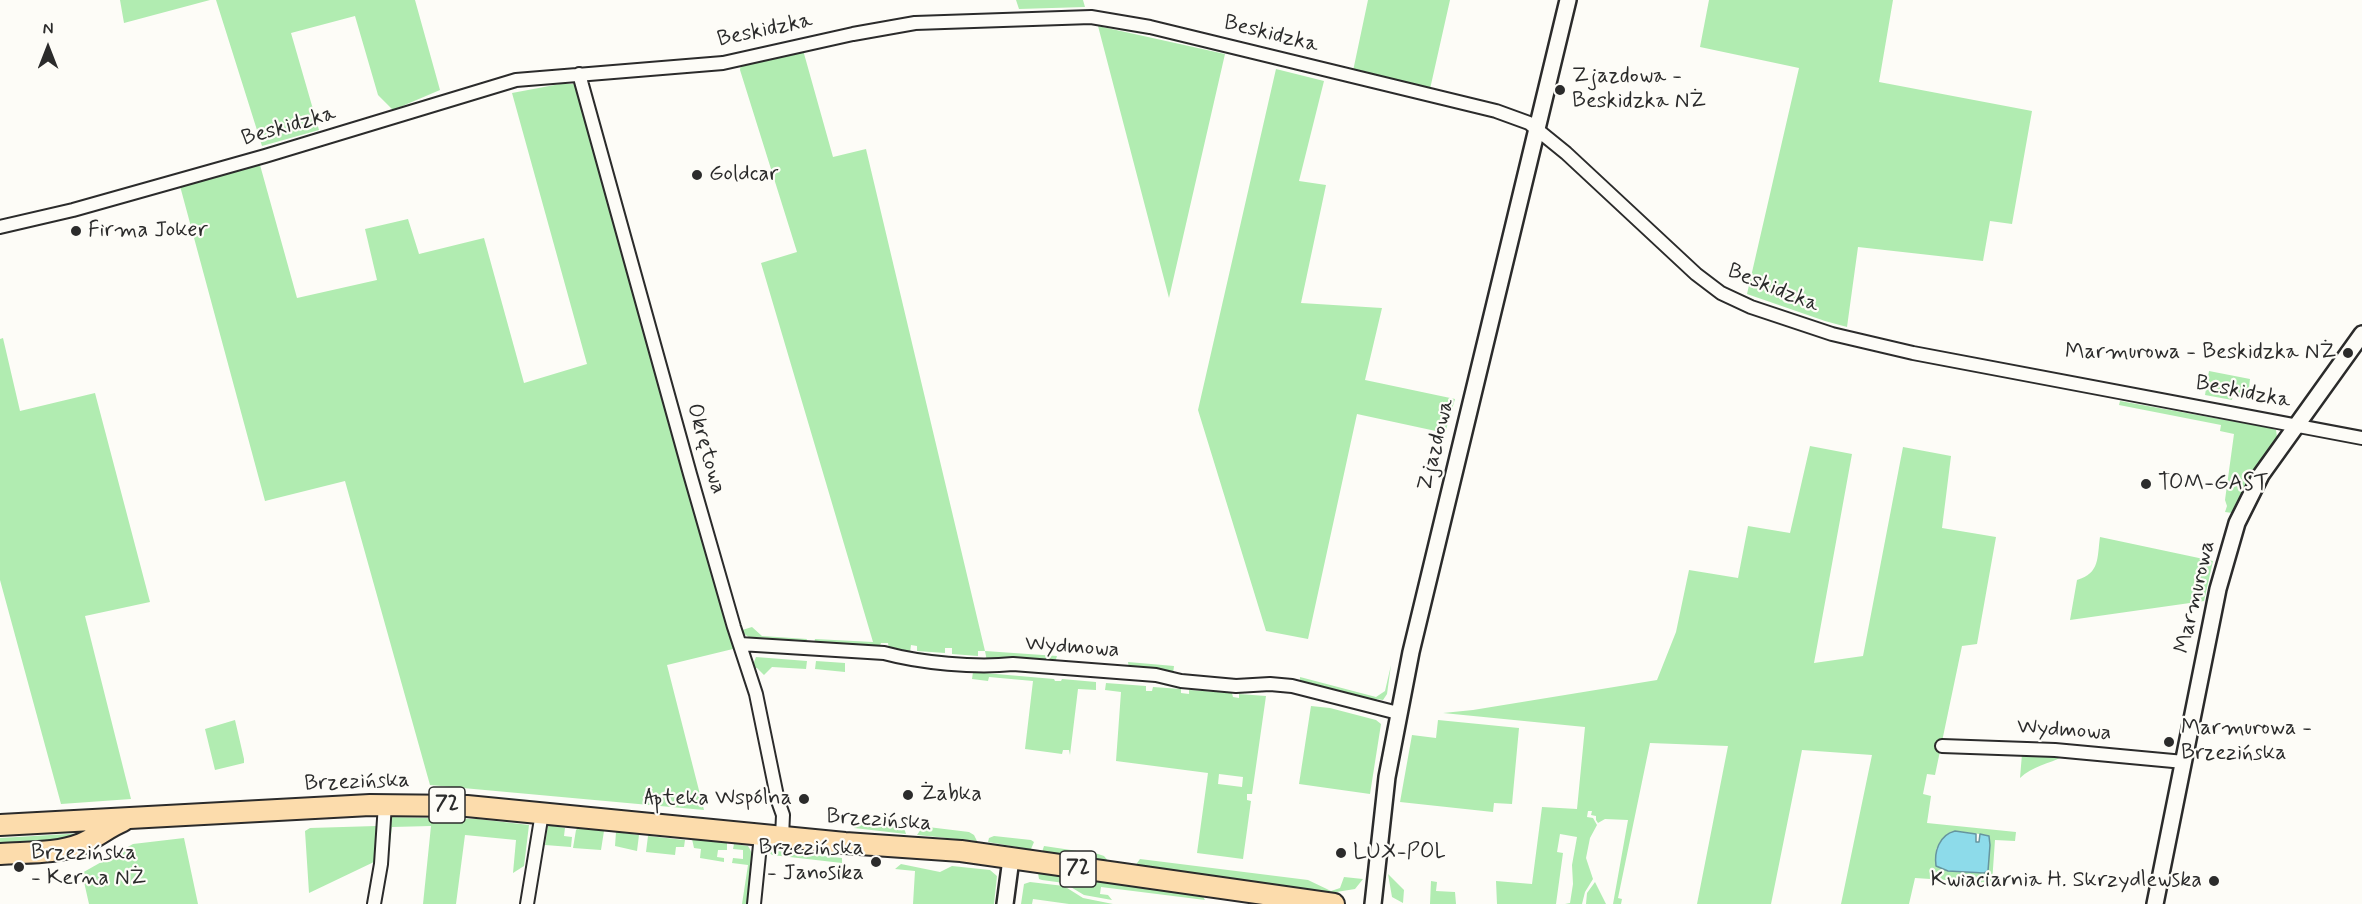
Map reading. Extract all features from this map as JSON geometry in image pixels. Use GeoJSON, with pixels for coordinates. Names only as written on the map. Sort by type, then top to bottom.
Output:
{"type":"FeatureCollection","features":[{"type":"Feature","properties":{"kind":"main road","name":"Brzezińska"},"geometry":{"type":"LineString","coordinates":[[0,825],[385,804],[476,806],[782,837],[961,851],[1334,904]]}},
{"type":"Feature","properties":{"kind":"main road","name":"Brzezińska"},"geometry":{"type":"LineString","coordinates":[[0,854],[72,847],[131,818]]}},
{"type":"Feature","properties":{"kind":"street","name":"Zjazdowa"},"geometry":{"type":"LineString","coordinates":[[1373,904],[1387,777],[1413,641],[1568,0]]}},
{"type":"Feature","properties":{"kind":"street","name":"Beskidzka"},"geometry":{"type":"LineString","coordinates":[[0,227],[73,210],[265,156],[516,80],[723,63],[853,34],[915,23],[1091,17],[1150,27],[1496,111],[1524,120],[1566,153],[1696,274],[1721,293],[1751,307],[1832,334],[1924,356],[2362,438]]}},
{"type":"Feature","properties":{"kind":"street","name":"Okrętowa"},"geometry":{"type":"LineString","coordinates":[[579,74],[638,292],[762,718],[778,801],[783,815],[782,837]]}},
{"type":"Feature","properties":{"kind":"street","name":"Marmurowa"},"geometry":{"type":"LineString","coordinates":[[2155,904],[2218,589],[2230,542],[2253,488],[2362,334]]}},
{"type":"Feature","properties":{"kind":"street","name":"Wydmowa"},"geometry":{"type":"LineString","coordinates":[[740,644],[884,653],[904,659],[992,666],[1013,664],[1141,674],[1181,681],[1236,686],[1270,684],[1329,694],[1398,713]]}},
{"type":"Feature","properties":{"kind":"street","name":"Wydmowa"},"geometry":{"type":"LineString","coordinates":[[1942,746],[2055,750],[2184,762]]}},
{"type":"Feature","properties":{"kind":"street"},"geometry":{"type":"LineString","coordinates":[[374,904],[381,864],[385,804]]}},
{"type":"Feature","properties":{"kind":"street"},"geometry":{"type":"LineString","coordinates":[[527,904],[542,813]]}},
{"type":"Feature","properties":{"kind":"street"},"geometry":{"type":"LineString","coordinates":[[754,904],[761,835]]}},
{"type":"Feature","properties":{"kind":"street"},"geometry":{"type":"LineString","coordinates":[[1005,904],[1011,859]]}},
{"type":"Feature","properties":{"kind":"green space"},"geometry":{"type":"Polygon","coordinates":[[[120,0],[210,0],[124,23],[120,0]]]}},
{"type":"Feature","properties":{"kind":"green space"},"geometry":{"type":"Polygon","coordinates":[[[216,0],[415,0],[440,90],[393,110],[378,95],[355,16],[291,33],[319,130],[262,146],[216,0]]]}},
{"type":"Feature","properties":{"kind":"green space"},"geometry":{"type":"Polygon","coordinates":[[[1016,0],[1083,0],[1085,7],[1019,9],[1016,0]]]}},
{"type":"Feature","properties":{"kind":"green space"},"geometry":{"type":"Polygon","coordinates":[[[1368,0],[1450,0],[1430,89],[1353,71],[1368,0]]]}},
{"type":"Feature","properties":{"kind":"green space"},"geometry":{"type":"Polygon","coordinates":[[[1709,0],[1893,0],[1879,82],[2032,111],[2012,224],[1990,221],[1983,261],[1858,247],[1847,327],[1747,294],[1799,68],[1700,47],[1709,0]]]}},
{"type":"Feature","properties":{"kind":"green space"},"geometry":{"type":"Polygon","coordinates":[[[1098,26],[1225,54],[1169,298],[1098,26]]]}},
{"type":"Feature","properties":{"kind":"green space"},"geometry":{"type":"Polygon","coordinates":[[[803,50],[833,157],[866,149],[985,651],[978,651],[978,656],[952,654],[952,648],[945,648],[945,653],[917,651],[917,646],[911,645],[910,653],[889,649],[888,643],[881,643],[879,648],[814,643],[815,639],[873,642],[761,263],[797,252],[740,70],[741,64],[803,50]]]}},
{"type":"Feature","properties":{"kind":"green space"},"geometry":{"type":"Polygon","coordinates":[[[1276,69],[1324,81],[1299,181],[1326,185],[1301,303],[1382,308],[1365,380],[1455,399],[1445,433],[1357,414],[1308,639],[1266,631],[1198,410],[1276,69]]]}},
{"type":"Feature","properties":{"kind":"green space"},"geometry":{"type":"Polygon","coordinates":[[[560,84],[574,84],[578,89],[737,648],[667,665],[704,810],[430,785],[345,481],[265,501],[180,186],[260,165],[297,298],[377,280],[365,229],[408,219],[419,254],[484,238],[524,383],[587,364],[512,93],[560,84]]]}},
{"type":"Feature","properties":{"kind":"green space"},"geometry":{"type":"Polygon","coordinates":[[[3,338],[20,411],[95,393],[150,602],[85,616],[131,799],[61,804],[0,580],[0,339],[3,338]]]}},
{"type":"Feature","properties":{"kind":"green space"},"geometry":{"type":"Polygon","coordinates":[[[2209,371],[2250,379],[2248,396],[2233,393],[2232,400],[2205,395],[2209,371]]]}},
{"type":"Feature","properties":{"kind":"green space"},"geometry":{"type":"Polygon","coordinates":[[[2120,401],[2270,428],[2276,430],[2277,437],[2260,461],[2232,513],[2225,512],[2234,434],[2220,431],[2221,425],[2119,405],[2120,401]]]}},
{"type":"Feature","properties":{"kind":"green space"},"geometry":{"type":"Polygon","coordinates":[[[1810,446],[1852,454],[1814,663],[1863,656],[1903,447],[1951,456],[1942,528],[1996,537],[1977,644],[1962,646],[1935,775],[1927,774],[1923,794],[1931,796],[1927,823],[2016,832],[2015,841],[1995,840],[1992,883],[1915,878],[1909,904],[1841,904],[1872,755],[1802,750],[1771,904],[1697,904],[1728,746],[1650,743],[1618,898],[1622,899],[1621,904],[1613,904],[1628,820],[1605,819],[1598,823],[1596,816],[1591,815],[1592,811],[1588,811],[1587,817],[1593,818],[1597,825],[1590,838],[1586,858],[1593,879],[1585,892],[1582,904],[1565,904],[1570,903],[1573,884],[1572,865],[1577,837],[1560,834],[1557,852],[1563,853],[1556,904],[1497,904],[1496,881],[1532,884],[1542,807],[1577,809],[1585,727],[1443,713],[1657,680],[1676,632],[1689,570],[1738,578],[1748,526],[1790,533],[1810,446]],[[1950,832],[1936,849],[1936,866],[1948,871],[1984,873],[1988,871],[1990,838],[1987,835],[1950,832]]]}},
{"type":"Feature","properties":{"kind":"green space"},"geometry":{"type":"Polygon","coordinates":[[[2100,537],[2213,561],[2204,601],[2070,620],[2077,580],[2094,569],[2100,537]]]}},
{"type":"Feature","properties":{"kind":"green space"},"geometry":{"type":"Polygon","coordinates":[[[752,627],[762,636],[807,639],[805,644],[768,642],[768,638],[749,637],[739,631],[752,627]]]}},
{"type":"Feature","properties":{"kind":"green space"},"geometry":{"type":"Polygon","coordinates":[[[985,651],[1057,656],[1055,662],[1008,658],[987,661],[985,651]]]}},
{"type":"Feature","properties":{"kind":"green space"},"geometry":{"type":"Polygon","coordinates":[[[756,657],[807,661],[806,669],[772,667],[764,675],[757,668],[753,668],[751,662],[754,662],[756,657]]]}},
{"type":"Feature","properties":{"kind":"green space"},"geometry":{"type":"Polygon","coordinates":[[[816,661],[845,663],[845,672],[815,669],[816,661]]]}},
{"type":"Feature","properties":{"kind":"green space"},"geometry":{"type":"Polygon","coordinates":[[[1128,662],[1174,666],[1173,674],[1129,668],[1128,662]]]}},
{"type":"Feature","properties":{"kind":"green space"},"geometry":{"type":"Polygon","coordinates":[[[1391,665],[1387,694],[1383,700],[1377,699],[1375,702],[1300,682],[1300,677],[1376,697],[1385,691],[1391,665]]]}},
{"type":"Feature","properties":{"kind":"green space"},"geometry":{"type":"Polygon","coordinates":[[[973,672],[1054,679],[1055,681],[1062,679],[1096,682],[1096,690],[1078,689],[1070,755],[1069,750],[1063,750],[1062,754],[1025,749],[1033,681],[989,677],[988,681],[972,679],[973,672]]]}},
{"type":"Feature","properties":{"kind":"green space"},"geometry":{"type":"Polygon","coordinates":[[[1106,683],[1146,686],[1146,691],[1152,691],[1153,687],[1181,689],[1181,693],[1189,694],[1189,690],[1232,693],[1233,697],[1239,698],[1239,694],[1266,696],[1252,794],[1247,794],[1247,800],[1251,801],[1243,859],[1197,853],[1208,773],[1116,761],[1121,692],[1105,690],[1106,683]],[[1219,774],[1218,784],[1242,787],[1243,777],[1219,774]]]}},
{"type":"Feature","properties":{"kind":"green space"},"geometry":{"type":"Polygon","coordinates":[[[1311,706],[1330,708],[1376,720],[1381,724],[1370,794],[1299,784],[1311,706]]]}},
{"type":"Feature","properties":{"kind":"green space"},"geometry":{"type":"Polygon","coordinates":[[[235,720],[244,763],[215,770],[205,729],[235,720]]]}},
{"type":"Feature","properties":{"kind":"green space"},"geometry":{"type":"Polygon","coordinates":[[[1438,720],[1519,728],[1512,804],[1494,803],[1493,812],[1400,802],[1412,735],[1436,738],[1438,720]]]}},
{"type":"Feature","properties":{"kind":"green space"},"geometry":{"type":"Polygon","coordinates":[[[2022,754],[2064,756],[2035,768],[2020,778],[2022,754]]]}},
{"type":"Feature","properties":{"kind":"green space"},"geometry":{"type":"Polygon","coordinates":[[[389,817],[478,819],[529,825],[524,866],[513,873],[516,840],[465,835],[456,904],[423,904],[431,826],[392,827],[385,882],[383,881],[389,817]]]}},
{"type":"Feature","properties":{"kind":"green space"},"geometry":{"type":"Polygon","coordinates":[[[874,820],[898,824],[906,834],[854,828],[854,826],[874,820]]]}},
{"type":"Feature","properties":{"kind":"green space"},"geometry":{"type":"Polygon","coordinates":[[[548,825],[565,828],[564,836],[572,837],[571,847],[545,845],[548,825]]]}},
{"type":"Feature","properties":{"kind":"green space"},"geometry":{"type":"Polygon","coordinates":[[[376,826],[376,861],[309,893],[305,831],[310,828],[376,826]]]}},
{"type":"Feature","properties":{"kind":"green space"},"geometry":{"type":"Polygon","coordinates":[[[928,827],[969,832],[977,841],[917,835],[921,829],[928,827]]]}},
{"type":"Feature","properties":{"kind":"green space"},"geometry":{"type":"Polygon","coordinates":[[[578,828],[604,831],[601,850],[573,848],[578,828]]]}},
{"type":"Feature","properties":{"kind":"green space"},"geometry":{"type":"Polygon","coordinates":[[[616,832],[639,835],[637,851],[615,846],[616,832]]]}},
{"type":"Feature","properties":{"kind":"green space"},"geometry":{"type":"Polygon","coordinates":[[[85,833],[75,841],[0,846],[0,838],[85,833]]]}},
{"type":"Feature","properties":{"kind":"green space"},"geometry":{"type":"Polygon","coordinates":[[[648,836],[685,840],[684,847],[676,847],[675,855],[646,852],[648,836]]]}},
{"type":"Feature","properties":{"kind":"green space"},"geometry":{"type":"Polygon","coordinates":[[[994,836],[1034,842],[1031,849],[1028,849],[988,842],[989,838],[994,836]]]}},
{"type":"Feature","properties":{"kind":"green space"},"geometry":{"type":"Polygon","coordinates":[[[184,838],[198,904],[89,904],[82,873],[133,844],[184,838]]]}},
{"type":"Feature","properties":{"kind":"green space"},"geometry":{"type":"Polygon","coordinates":[[[692,839],[727,843],[727,850],[718,850],[717,857],[724,858],[724,862],[700,858],[701,849],[694,848],[692,839]]]}},
{"type":"Feature","properties":{"kind":"green space"},"geometry":{"type":"Polygon","coordinates":[[[734,844],[748,846],[753,859],[754,874],[750,904],[742,904],[748,865],[732,863],[733,858],[743,859],[743,850],[733,849],[734,844]]]}},
{"type":"Feature","properties":{"kind":"green space"},"geometry":{"type":"Polygon","coordinates":[[[1044,846],[1098,854],[1104,856],[1110,863],[1042,852],[1044,846]]]}},
{"type":"Feature","properties":{"kind":"green space"},"geometry":{"type":"Polygon","coordinates":[[[767,850],[842,858],[842,863],[772,855],[767,850]]]}},
{"type":"Feature","properties":{"kind":"green space"},"geometry":{"type":"Polygon","coordinates":[[[1140,859],[1308,880],[1331,891],[1340,888],[1344,877],[1363,879],[1355,889],[1330,893],[1135,866],[1140,859]]]}},
{"type":"Feature","properties":{"kind":"green space"},"geometry":{"type":"Polygon","coordinates":[[[901,864],[940,872],[952,866],[990,870],[997,876],[994,904],[913,904],[915,871],[895,869],[901,864]]]}},
{"type":"Feature","properties":{"kind":"green space"},"geometry":{"type":"Polygon","coordinates":[[[1038,873],[1202,895],[1205,900],[1101,887],[1100,894],[1108,895],[1112,900],[1084,895],[1064,883],[1039,879],[1038,873]]]}},
{"type":"Feature","properties":{"kind":"green space"},"geometry":{"type":"Polygon","coordinates":[[[1388,874],[1404,890],[1403,903],[1392,897],[1388,874]]]}},
{"type":"Feature","properties":{"kind":"green space"},"geometry":{"type":"Polygon","coordinates":[[[1431,881],[1437,882],[1436,891],[1455,892],[1456,904],[1430,904],[1431,881]]]}},
{"type":"Feature","properties":{"kind":"green space"},"geometry":{"type":"Polygon","coordinates":[[[1030,882],[1064,886],[1083,898],[1113,904],[1069,904],[1033,899],[1032,904],[1021,904],[1024,884],[1030,882]]]}},
{"type":"Feature","properties":{"kind":"green space"},"geometry":{"type":"Polygon","coordinates":[[[1595,882],[1606,904],[1586,904],[1587,893],[1595,882]]]}},
{"type":"Feature","properties":{"kind":"water"},"geometry":{"type":"Polygon","coordinates":[[[1955,831],[1976,834],[1976,842],[1979,842],[1980,834],[1989,836],[1988,871],[1984,873],[1948,871],[1936,866],[1936,855],[1941,840],[1955,831]]]}},
{"type":"Feature","properties":{"kind":"place","name":"Zjazdowa - Beskidzka NŻ"},"geometry":{"type":"Point","coordinates":[1560,90]}},
{"type":"Feature","properties":{"kind":"place","name":"Goldcar"},"geometry":{"type":"Point","coordinates":[697,175]}},
{"type":"Feature","properties":{"kind":"place","name":"Firma Joker"},"geometry":{"type":"Point","coordinates":[76,231]}},
{"type":"Feature","properties":{"kind":"place","name":"Marmurowa - Beskidzka NŻ"},"geometry":{"type":"Point","coordinates":[2348,353]}},
{"type":"Feature","properties":{"kind":"place","name":"TOM-GAST"},"geometry":{"type":"Point","coordinates":[2146,484]}},
{"type":"Feature","properties":{"kind":"place","name":"Marmurowa - Brzezińska"},"geometry":{"type":"Point","coordinates":[2169,742]}},
{"type":"Feature","properties":{"kind":"place","name":"Żabka"},"geometry":{"type":"Point","coordinates":[908,795]}},
{"type":"Feature","properties":{"kind":"place","name":"Apteka Wspólna"},"geometry":{"type":"Point","coordinates":[804,799]}},
{"type":"Feature","properties":{"kind":"place","name":"LUX-POL"},"geometry":{"type":"Point","coordinates":[1341,853]}},
{"type":"Feature","properties":{"kind":"place","name":"Brzezińska - Janosika"},"geometry":{"type":"Point","coordinates":[876,862]}},
{"type":"Feature","properties":{"kind":"place","name":"Brzezińska - Kerna NŻ"},"geometry":{"type":"Point","coordinates":[19,867]}},
{"type":"Feature","properties":{"kind":"place","name":"Kwiaciarnia H. Skrzydlewska"},"geometry":{"type":"Point","coordinates":[2214,881]}}]}
